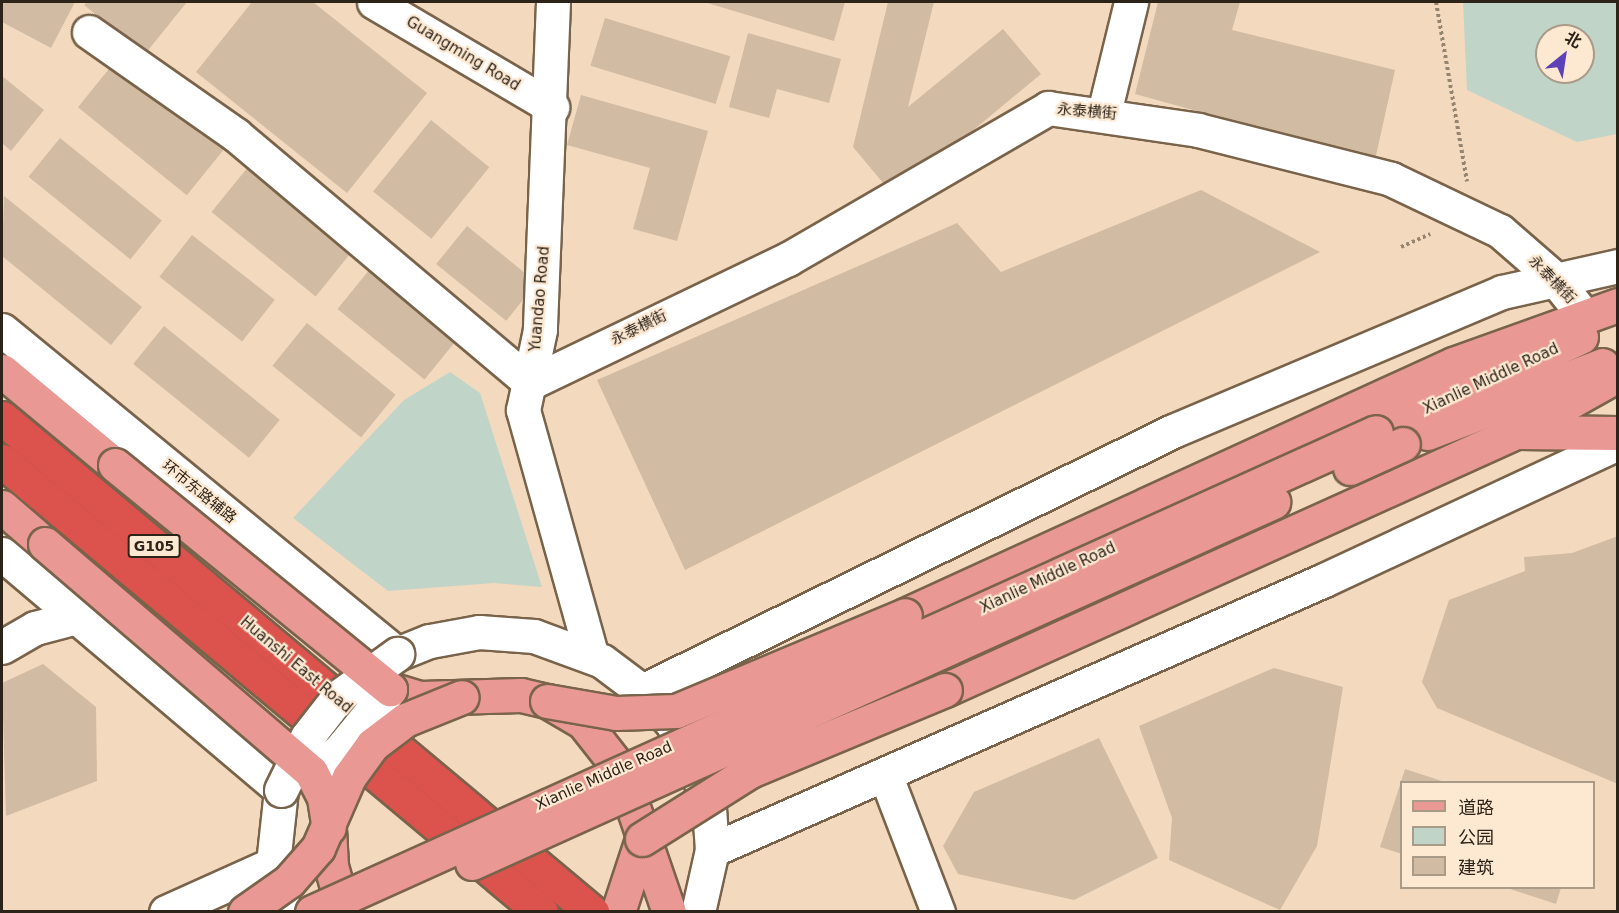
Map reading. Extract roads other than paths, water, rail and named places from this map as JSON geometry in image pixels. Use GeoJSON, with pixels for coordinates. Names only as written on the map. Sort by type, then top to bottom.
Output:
{"type":"FeatureCollection","features":[{"type":"Feature","properties":{"kind":"highway","name":"Huanshi East Road"},"geometry":{"type":"LineString","coordinates":[[2,418],[592,912]]}},
{"type":"Feature","properties":{"kind":"highway","name":"Huanshi East Road"},"geometry":{"type":"LineString","coordinates":[[2,461],[540,912]]}},
{"type":"Feature","properties":{"kind":"main road","name":"Xianlie Middle Road"},"geometry":{"type":"LineString","coordinates":[[462,697],[503,694],[616,713],[675,711],[905,615],[1453,364],[1617,305]]}},
{"type":"Feature","properties":{"kind":"main road","name":"Xianlie Middle Road"},"geometry":{"type":"LineString","coordinates":[[489,843],[1390,438],[1617,319]]}},
{"type":"Feature","properties":{"kind":"main road","name":"Xianlie Middle Road"},"geometry":{"type":"LineString","coordinates":[[1390,438],[1617,359]]}},
{"type":"Feature","properties":{"kind":"main road"},"geometry":{"type":"LineString","coordinates":[[2,371],[390,689],[420,698],[462,697]]}},
{"type":"Feature","properties":{"kind":"main road"},"geometry":{"type":"LineString","coordinates":[[618,912],[642,839],[750,771],[945,690],[1516,432],[1617,375]]}},
{"type":"Feature","properties":{"kind":"main road"},"geometry":{"type":"LineString","coordinates":[[1516,432],[1617,433]]}},
{"type":"Feature","properties":{"kind":"main road"},"geometry":{"type":"LineString","coordinates":[[2,507],[311,772],[324,798],[329,828],[331,866],[344,912]]}},
{"type":"Feature","properties":{"kind":"main road"},"geometry":{"type":"LineString","coordinates":[[245,912],[289,881],[329,828],[349,777],[372,745],[405,720],[462,697]]}},
{"type":"Feature","properties":{"kind":"main road"},"geometry":{"type":"LineString","coordinates":[[547,701],[583,722],[605,744],[632,796],[642,839],[693,911]]}},
{"type":"Feature","properties":{"kind":"main road"},"geometry":{"type":"LineString","coordinates":[[312,912],[489,843]]}},
{"type":"Feature","properties":{"kind":"main road"},"geometry":{"type":"LineString","coordinates":[[364,912],[489,843]]}},
{"type":"Feature","properties":{"kind":"street","name":"Guangming Road"},"geometry":{"type":"LineString","coordinates":[[374,2],[552,107]]}},
{"type":"Feature","properties":{"kind":"street","name":"Yuandao Road"},"geometry":{"type":"LineString","coordinates":[[553,2],[552,107],[540,330],[523,410],[592,657]]}},
{"type":"Feature","properties":{"kind":"street"},"geometry":{"type":"LineString","coordinates":[[1104,113],[1131,2]]}},
{"type":"Feature","properties":{"kind":"street"},"geometry":{"type":"LineString","coordinates":[[89,32],[236,135],[530,382]]}},
{"type":"Feature","properties":{"kind":"street","name":"永泰横街"},"geometry":{"type":"LineString","coordinates":[[530,382],[788,259],[1048,108],[1104,113],[1198,130],[1391,179],[1471,215],[1500,231],[1554,278],[1585,316]]}},
{"type":"Feature","properties":{"kind":"street"},"geometry":{"type":"LineString","coordinates":[[642,691],[1173,431],[1460,307],[1554,278],[1617,266]]}},
{"type":"Feature","properties":{"kind":"street"},"geometry":{"type":"LineString","coordinates":[[1554,278],[1617,276]]}},
{"type":"Feature","properties":{"kind":"street"},"geometry":{"type":"LineString","coordinates":[[1541,357],[1617,289]]}},
{"type":"Feature","properties":{"kind":"street","name":"环市东路辅路"},"geometry":{"type":"LineString","coordinates":[[2,330],[397,654]]}},
{"type":"Feature","properties":{"kind":"street"},"geometry":{"type":"LineString","coordinates":[[712,850],[1617,443]]}},
{"type":"Feature","properties":{"kind":"street"},"geometry":{"type":"LineString","coordinates":[[2,554],[281,790]]}},
{"type":"Feature","properties":{"kind":"street"},"geometry":{"type":"LineString","coordinates":[[905,615],[918,657],[945,690]]}},
{"type":"Feature","properties":{"kind":"street"},"geometry":{"type":"LineString","coordinates":[[2,647],[35,628],[77,617]]}},
{"type":"Feature","properties":{"kind":"street"},"geometry":{"type":"LineString","coordinates":[[285,912],[273,864],[281,790],[307,737],[339,696],[397,654],[430,641],[479,632],[534,636],[592,657],[642,691],[672,723],[695,765],[709,808],[712,850],[693,911]]}},
{"type":"Feature","properties":{"kind":"street"},"geometry":{"type":"LineString","coordinates":[[311,772],[339,751],[390,689]]}},
{"type":"Feature","properties":{"kind":"street"},"geometry":{"type":"LineString","coordinates":[[885,774],[938,912]]}},
{"type":"Feature","properties":{"kind":"street"},"geometry":{"type":"LineString","coordinates":[[166,912],[273,864]]}}]}
